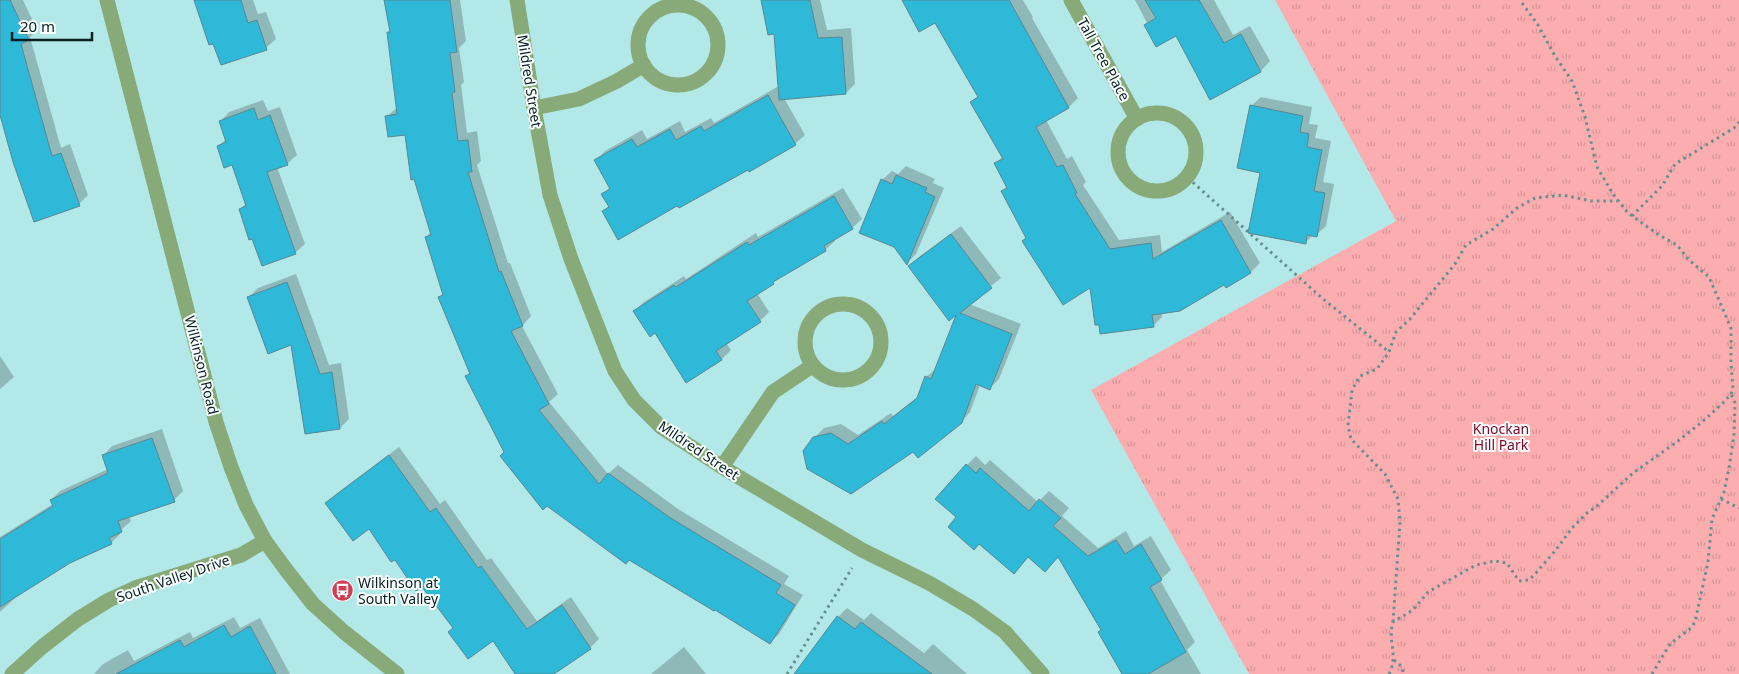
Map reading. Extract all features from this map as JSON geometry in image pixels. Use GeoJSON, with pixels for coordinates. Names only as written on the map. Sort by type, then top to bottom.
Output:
{"type":"FeatureCollection","features":[{"type":"Feature","properties":{"kind":"street","name":"Wilkinson Road"},"geometry":{"type":"LineString","coordinates":[[107,0],[216,422],[246,505],[265,541],[313,604],[344,632],[397,674]]}},
{"type":"Feature","properties":{"kind":"street","name":"Mildred Street"},"geometry":{"type":"LineString","coordinates":[[517,0],[550,195],[571,259],[615,371],[634,400],[661,427],[722,467],[862,550],[929,583],[973,608],[1005,632],[1042,674]]}},
{"type":"Feature","properties":{"kind":"street","name":"Tall Tree Place"},"geometry":{"type":"LineString","coordinates":[[1071,0],[1137,119]]}},
{"type":"Feature","properties":{"kind":"street"},"geometry":{"type":"LineString","coordinates":[[678,4],[694,8],[708,17],[716,32],[718,48],[714,64],[702,77],[687,84],[670,84],[655,77],[644,65],[638,49],[640,33],[648,18],[662,8],[678,4]]}},
{"type":"Feature","properties":{"kind":"street"},"geometry":{"type":"LineString","coordinates":[[534,108],[579,99],[617,81],[644,65]]}},
{"type":"Feature","properties":{"kind":"street"},"geometry":{"type":"LineString","coordinates":[[1152,113],[1167,114],[1182,121],[1192,133],[1197,148],[1195,164],[1188,178],[1174,188],[1158,192],[1141,188],[1128,178],[1120,163],[1118,146],[1125,131],[1137,119],[1152,113]]}},
{"type":"Feature","properties":{"kind":"street"},"geometry":{"type":"LineString","coordinates":[[830,305],[855,305],[874,319],[882,342],[874,365],[855,379],[831,379],[812,366],[804,343],[811,320],[830,305]]}},
{"type":"Feature","properties":{"kind":"street"},"geometry":{"type":"LineString","coordinates":[[722,467],[772,392],[812,366]]}},
{"type":"Feature","properties":{"kind":"street","name":"South Valley Drive"},"geometry":{"type":"LineString","coordinates":[[12,674],[42,647],[78,619],[109,600],[135,588],[241,555],[265,541]]}},
{"type":"Feature","properties":{"kind":"path"},"geometry":{"type":"LineString","coordinates":[[1393,622],[1413,610],[1428,592],[1476,565],[1495,560],[1507,564],[1519,581],[1529,580],[1555,551],[1572,528],[1587,513],[1633,473],[1696,426],[1731,394],[1733,388],[1731,328],[1709,277],[1688,259],[1677,245],[1632,216],[1619,201],[1597,167],[1585,118],[1572,81],[1538,25],[1520,0]]}},
{"type":"Feature","properties":{"kind":"path"},"geometry":{"type":"LineString","coordinates":[[1632,216],[1662,186],[1675,164],[1734,128],[1739,122]]}},
{"type":"Feature","properties":{"kind":"path"},"geometry":{"type":"LineString","coordinates":[[1188,178],[1322,298],[1389,352]]}},
{"type":"Feature","properties":{"kind":"path"},"geometry":{"type":"LineString","coordinates":[[1389,674],[1394,660],[1390,633],[1393,622],[1400,522],[1398,499],[1384,474],[1351,439],[1348,426],[1352,390],[1360,376],[1377,369],[1389,352],[1396,332],[1410,319],[1455,264],[1466,245],[1493,228],[1517,208],[1535,198],[1563,195],[1591,201],[1619,201]]}},
{"type":"Feature","properties":{"kind":"path"},"geometry":{"type":"LineString","coordinates":[[1652,674],[1670,644],[1691,628],[1695,622],[1708,562],[1712,519],[1721,499],[1729,468],[1734,435],[1735,403],[1731,394]]}},
{"type":"Feature","properties":{"kind":"path"},"geometry":{"type":"LineString","coordinates":[[1735,403],[1739,406]]}},
{"type":"Feature","properties":{"kind":"path"},"geometry":{"type":"LineString","coordinates":[[1721,499],[1739,508]]}},
{"type":"Feature","properties":{"kind":"path"},"geometry":{"type":"LineString","coordinates":[[787,674],[862,550]]}},
{"type":"Feature","properties":{"kind":"path"},"geometry":{"type":"LineString","coordinates":[[1394,660],[1401,666],[1404,674]]}},
{"type":"Feature","properties":{"kind":"green space","name":"Knockan Hill Park"},"geometry":{"type":"Polygon","coordinates":[[[1275,0],[1739,0],[1739,674],[1249,674],[1091,390],[1396,221],[1275,0]]]}},
{"type":"Feature","properties":{"kind":"building"},"geometry":{"type":"Polygon","coordinates":[[[0,0],[10,0],[29,40],[21,44],[52,156],[61,153],[80,206],[34,222],[13,162],[0,115],[0,0]]]}},
{"type":"Feature","properties":{"kind":"building"},"geometry":{"type":"Polygon","coordinates":[[[194,0],[241,0],[248,23],[257,20],[267,50],[221,65],[213,44],[209,45],[194,0]]]}},
{"type":"Feature","properties":{"kind":"building"},"geometry":{"type":"Polygon","coordinates":[[[384,0],[450,0],[457,52],[450,53],[455,92],[452,93],[458,141],[468,140],[472,172],[468,172],[499,272],[501,271],[523,326],[511,331],[549,404],[539,410],[599,484],[608,473],[669,517],[781,585],[776,593],[795,605],[770,644],[629,560],[626,564],[547,506],[543,510],[500,456],[504,452],[465,376],[470,374],[438,297],[443,295],[425,237],[431,235],[414,179],[411,180],[405,135],[388,137],[385,116],[397,114],[387,32],[390,32],[384,0]]]}},
{"type":"Feature","properties":{"kind":"building"},"geometry":{"type":"Polygon","coordinates":[[[761,0],[810,0],[818,38],[842,37],[846,94],[779,100],[774,34],[768,35],[761,0]]]}},
{"type":"Feature","properties":{"kind":"building"},"geometry":{"type":"Polygon","coordinates":[[[902,0],[1009,0],[1069,108],[1036,127],[1057,167],[1063,165],[1077,193],[1075,194],[1110,249],[1151,243],[1153,259],[1221,220],[1251,273],[1226,288],[1224,285],[1180,311],[1152,315],[1154,327],[1100,334],[1099,325],[1095,325],[1090,288],[1063,305],[1022,241],[1026,238],[1001,191],[1007,188],[994,163],[1003,159],[970,102],[978,97],[935,23],[919,32],[902,0]]]}},
{"type":"Feature","properties":{"kind":"building"},"geometry":{"type":"Polygon","coordinates":[[[1145,0],[1199,0],[1224,43],[1241,34],[1261,72],[1210,100],[1176,36],[1156,47],[1144,25],[1156,18],[1145,0]]]}},
{"type":"Feature","properties":{"kind":"building"},"geometry":{"type":"Polygon","coordinates":[[[768,95],[796,145],[679,208],[677,206],[618,240],[602,211],[609,207],[601,194],[610,189],[594,160],[632,139],[637,147],[670,129],[676,140],[701,126],[704,131],[768,95]]]}},
{"type":"Feature","properties":{"kind":"building"},"geometry":{"type":"Polygon","coordinates":[[[1250,105],[1303,116],[1300,132],[1309,134],[1307,147],[1322,150],[1314,191],[1325,193],[1317,237],[1307,235],[1306,244],[1248,233],[1260,173],[1237,168],[1250,105]]]}},
{"type":"Feature","properties":{"kind":"building"},"geometry":{"type":"Polygon","coordinates":[[[254,108],[258,120],[270,115],[288,165],[267,172],[296,254],[262,266],[252,239],[249,240],[239,209],[246,206],[232,165],[224,168],[217,146],[226,142],[219,121],[254,108]]]}},
{"type":"Feature","properties":{"kind":"building"},"geometry":{"type":"Polygon","coordinates":[[[896,175],[927,188],[925,192],[935,197],[907,265],[894,247],[859,233],[881,179],[892,184],[896,175]]]}},
{"type":"Feature","properties":{"kind":"building"},"geometry":{"type":"Polygon","coordinates":[[[834,196],[853,229],[824,246],[826,251],[773,282],[774,284],[747,301],[761,322],[716,351],[722,360],[686,383],[655,333],[650,337],[633,311],[674,285],[676,287],[747,242],[749,245],[834,196]]]}},
{"type":"Feature","properties":{"kind":"building"},"geometry":{"type":"Polygon","coordinates":[[[951,234],[992,288],[960,313],[1012,334],[990,390],[976,384],[962,423],[918,458],[913,452],[851,494],[807,469],[803,451],[813,437],[831,433],[848,444],[882,421],[884,424],[917,398],[925,376],[931,379],[956,315],[949,321],[908,266],[951,234]]]}},
{"type":"Feature","properties":{"kind":"building"},"geometry":{"type":"Polygon","coordinates":[[[287,282],[320,374],[332,372],[340,429],[305,434],[291,345],[268,354],[247,297],[287,282]]]}},
{"type":"Feature","properties":{"kind":"building"},"geometry":{"type":"Polygon","coordinates":[[[152,438],[175,502],[118,521],[122,532],[109,538],[112,544],[70,563],[0,607],[0,539],[53,506],[50,500],[108,473],[102,455],[152,438]]]}},
{"type":"Feature","properties":{"kind":"building"},"geometry":{"type":"Polygon","coordinates":[[[389,455],[430,512],[436,508],[478,568],[481,566],[527,629],[562,605],[591,649],[554,674],[515,674],[493,641],[468,659],[448,632],[453,628],[422,587],[416,591],[395,560],[391,562],[369,529],[353,541],[325,503],[389,455]]]}},
{"type":"Feature","properties":{"kind":"building"},"geometry":{"type":"Polygon","coordinates":[[[966,464],[976,473],[980,468],[1029,511],[1039,499],[1061,518],[1053,526],[1088,556],[1116,540],[1125,554],[1141,544],[1162,580],[1150,587],[1186,652],[1148,674],[1122,674],[1098,632],[1101,630],[1058,557],[1045,572],[1028,557],[1014,574],[979,544],[974,550],[948,527],[956,517],[935,499],[966,464]]]}},
{"type":"Feature","properties":{"kind":"building"},"geometry":{"type":"Polygon","coordinates":[[[837,616],[855,629],[861,622],[932,674],[794,674],[837,616]]]}},
{"type":"Feature","properties":{"kind":"building"},"geometry":{"type":"Polygon","coordinates":[[[224,625],[231,637],[250,626],[276,674],[116,674],[180,640],[184,647],[224,625]]]}},
{"type":"Feature","properties":{"kind":"place","name":"Wilkinson at South Valley"},"geometry":{"type":"Point","coordinates":[342,590]}}]}
